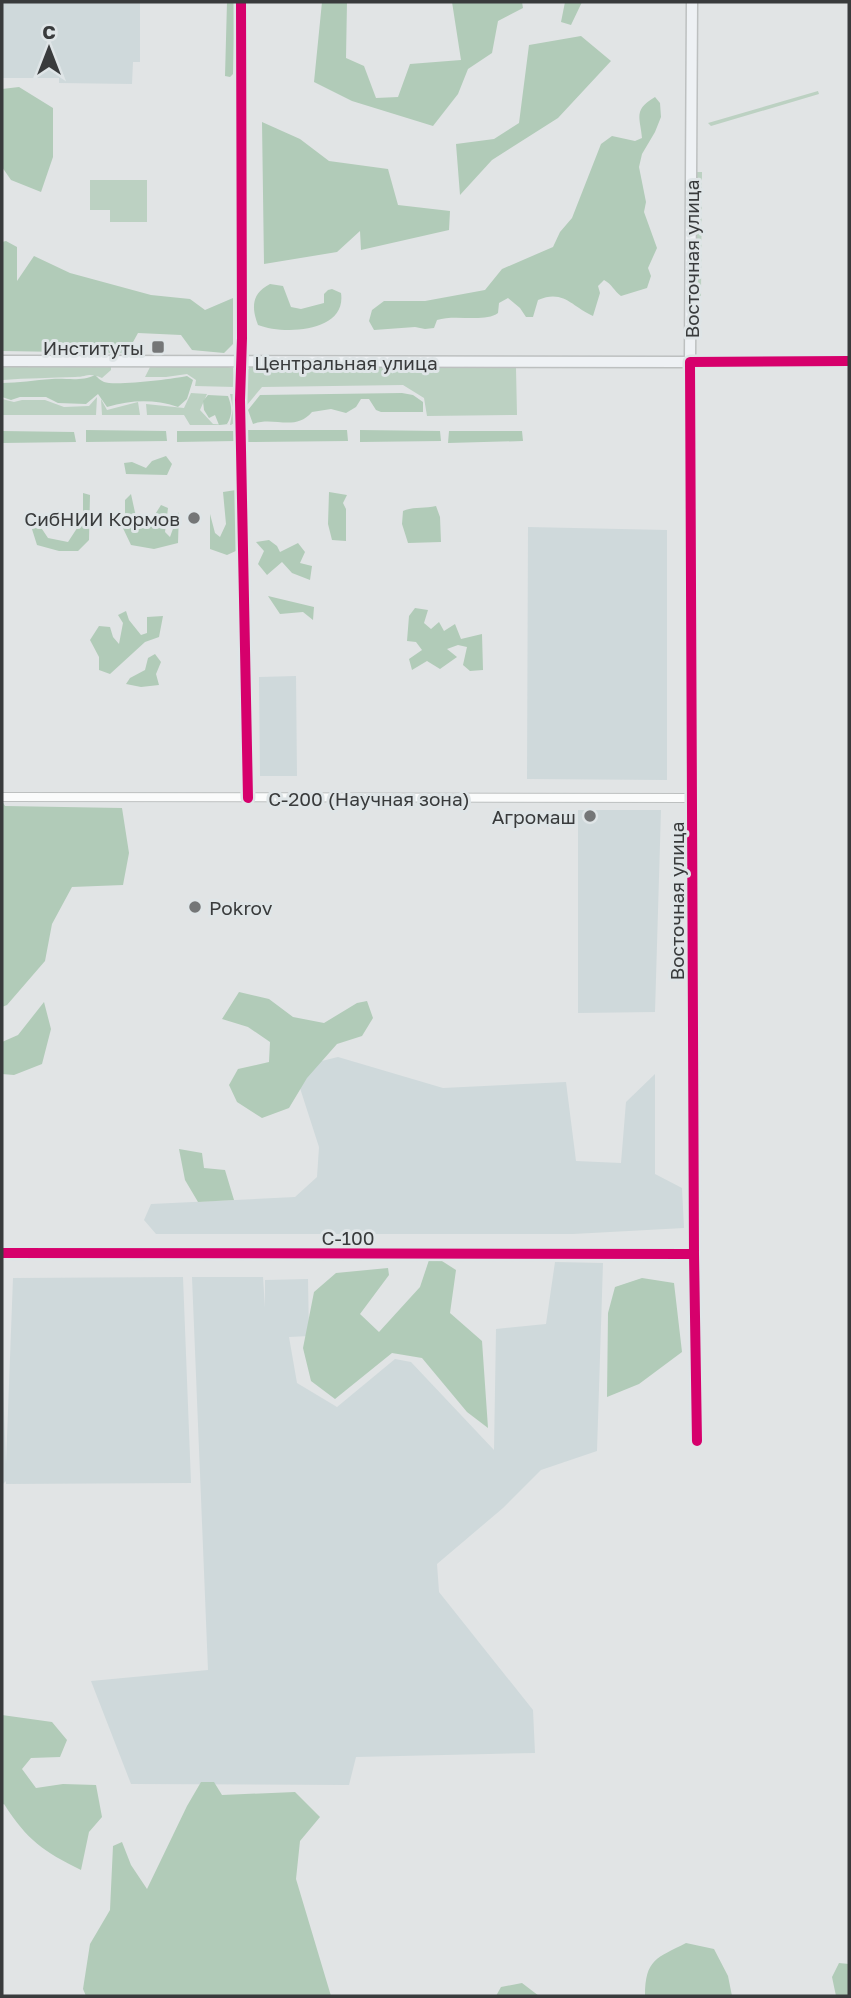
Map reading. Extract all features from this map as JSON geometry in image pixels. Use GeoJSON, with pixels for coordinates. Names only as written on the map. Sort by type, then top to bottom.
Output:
{"type":"FeatureCollection","features":[{"type":"Feature","properties":{"kind":"main road","name":"Восточная улица"},"geometry":{"type":"LineString","coordinates":[[690,362],[692,2]]}},
{"type":"Feature","properties":{"kind":"main road","name":"Центральная улица"},"geometry":{"type":"LineString","coordinates":[[2,362],[690,362]]}},
{"type":"Feature","properties":{"kind":"street"},"geometry":{"type":"LineString","coordinates":[[241,2],[242,481],[248,797]]}},
{"type":"Feature","properties":{"kind":"street"},"geometry":{"type":"LineString","coordinates":[[690,362],[849,361]]}},
{"type":"Feature","properties":{"kind":"street","name":"Восточная улица"},"geometry":{"type":"LineString","coordinates":[[690,362],[697,1441]]}},
{"type":"Feature","properties":{"kind":"street","name":"С-200 (Научная зона)"},"geometry":{"type":"LineString","coordinates":[[2,797],[693,798]]}},
{"type":"Feature","properties":{"kind":"street","name":"С-100"},"geometry":{"type":"LineString","coordinates":[[2,1253],[694,1254]]}},
{"type":"Feature","properties":{"kind":"shaded area"},"geometry":{"type":"Polygon","coordinates":[[[2,2],[140,2],[140,62],[133,62],[132,84],[59,83],[59,78],[2,78],[2,2]]]}},
{"type":"Feature","properties":{"kind":"shaded area"},"geometry":{"type":"Polygon","coordinates":[[[528,527],[667,530],[667,780],[527,779],[528,527]]]}},
{"type":"Feature","properties":{"kind":"shaded area"},"geometry":{"type":"Polygon","coordinates":[[[296,676],[297,776],[260,776],[259,677],[296,676]]]}},
{"type":"Feature","properties":{"kind":"shaded area","name":"Агромаш"},"geometry":{"type":"Polygon","coordinates":[[[578,810],[661,810],[655,1012],[578,1013],[578,810]]]}},
{"type":"Feature","properties":{"kind":"shaded area"},"geometry":{"type":"Polygon","coordinates":[[[338,1057],[443,1088],[566,1082],[576,1161],[621,1163],[626,1102],[655,1074],[655,1174],[682,1188],[684,1228],[573,1234],[156,1234],[144,1220],[151,1204],[295,1197],[317,1177],[319,1147],[299,1085],[289,1069],[338,1057]]]}},
{"type":"Feature","properties":{"kind":"shaded area"},"geometry":{"type":"Polygon","coordinates":[[[555,1262],[603,1263],[597,1451],[541,1470],[503,1508],[437,1564],[439,1592],[533,1710],[535,1753],[356,1757],[349,1785],[131,1784],[91,1681],[208,1670],[192,1277],[263,1277],[265,1308],[265,1280],[308,1279],[309,1336],[289,1337],[297,1383],[337,1407],[395,1359],[411,1362],[494,1450],[496,1329],[546,1324],[555,1262]]]}},
{"type":"Feature","properties":{"kind":"shaded area"},"geometry":{"type":"Polygon","coordinates":[[[183,1277],[191,1483],[6,1484],[6,1481],[2,1485],[2,1355],[6,1464],[13,1278],[183,1277]]]}},
{"type":"Feature","properties":{"kind":"green space"},"geometry":{"type":"Polygon","coordinates":[[[227,2],[235,2],[233,74],[230,77],[225,76],[227,2]]]}},
{"type":"Feature","properties":{"kind":"green space"},"geometry":{"type":"Polygon","coordinates":[[[322,2],[347,2],[346,58],[364,66],[376,98],[398,97],[410,64],[461,60],[452,2],[522,2],[523,8],[498,21],[492,53],[468,69],[458,94],[433,126],[352,101],[314,82],[322,2]]]}},
{"type":"Feature","properties":{"kind":"green space"},"geometry":{"type":"Polygon","coordinates":[[[565,2],[582,2],[571,25],[561,22],[565,2]]]}},
{"type":"Feature","properties":{"kind":"green space"},"geometry":{"type":"Polygon","coordinates":[[[581,36],[611,61],[558,118],[492,160],[460,195],[456,144],[494,139],[519,123],[529,45],[581,36]]]}},
{"type":"Feature","properties":{"kind":"green space"},"geometry":{"type":"Polygon","coordinates":[[[19,87],[53,108],[53,157],[41,192],[11,180],[2,167],[2,89],[19,87]]]}},
{"type":"Feature","properties":{"kind":"green space"},"geometry":{"type":"Polygon","coordinates":[[[818,91],[819,94],[711,126],[708,123],[818,91]]]}},
{"type":"Feature","properties":{"kind":"green space"},"geometry":{"type":"Polygon","coordinates":[[[655,97],[660,103],[661,117],[642,154],[639,167],[646,202],[644,212],[657,248],[648,268],[651,276],[647,288],[621,296],[604,280],[598,286],[600,293],[593,316],[567,300],[547,297],[538,300],[533,317],[526,317],[508,298],[499,303],[498,313],[492,316],[444,318],[437,320],[434,328],[374,330],[369,321],[372,310],[384,301],[425,301],[485,290],[502,269],[553,247],[560,232],[572,218],[601,144],[612,136],[635,141],[642,138],[639,114],[643,106],[655,97]]]}},
{"type":"Feature","properties":{"kind":"green space"},"geometry":{"type":"Polygon","coordinates":[[[262,122],[300,139],[329,161],[388,169],[398,205],[450,211],[449,230],[361,250],[360,231],[337,252],[264,264],[262,122]]]}},
{"type":"Feature","properties":{"kind":"green space"},"geometry":{"type":"Polygon","coordinates":[[[695,172],[702,172],[701,297],[695,297],[695,172]]]}},
{"type":"Feature","properties":{"kind":"green space"},"geometry":{"type":"Polygon","coordinates":[[[90,180],[147,180],[147,222],[110,222],[110,210],[90,210],[90,180]]]}},
{"type":"Feature","properties":{"kind":"green space"},"geometry":{"type":"Polygon","coordinates":[[[6,241],[17,247],[17,281],[34,256],[70,273],[151,295],[190,299],[205,310],[233,298],[233,344],[224,353],[192,350],[181,335],[138,333],[127,353],[2,351],[2,242],[6,241]]]}},
{"type":"Feature","properties":{"kind":"green space"},"geometry":{"type":"Polygon","coordinates":[[[270,284],[283,286],[291,307],[301,309],[324,303],[324,294],[332,289],[341,293],[340,306],[334,316],[311,328],[282,330],[258,325],[254,312],[256,296],[270,284]]]}},
{"type":"Feature","properties":{"kind":"green space"},"geometry":{"type":"Polygon","coordinates":[[[291,366],[316,370],[330,370],[342,366],[516,368],[517,415],[427,416],[424,398],[403,385],[262,387],[247,405],[248,427],[244,422],[246,372],[250,367],[291,366]]]}},
{"type":"Feature","properties":{"kind":"green space"},"geometry":{"type":"Polygon","coordinates":[[[2,367],[111,367],[111,370],[102,378],[91,375],[3,380],[2,367]]]}},
{"type":"Feature","properties":{"kind":"green space"},"geometry":{"type":"Polygon","coordinates":[[[150,367],[233,368],[235,387],[195,386],[196,380],[187,374],[145,377],[150,367]]]}},
{"type":"Feature","properties":{"kind":"green space"},"geometry":{"type":"Polygon","coordinates":[[[95,375],[110,383],[145,382],[187,376],[193,380],[187,399],[178,407],[142,401],[107,407],[98,394],[86,404],[58,403],[46,397],[20,397],[11,400],[2,397],[2,383],[79,379],[95,375]]]}},
{"type":"Feature","properties":{"kind":"green space"},"geometry":{"type":"Polygon","coordinates":[[[191,393],[207,394],[200,410],[213,424],[230,425],[190,425],[184,415],[147,415],[146,404],[184,408],[191,393]]]}},
{"type":"Feature","properties":{"kind":"green space"},"geometry":{"type":"Polygon","coordinates":[[[230,394],[235,394],[234,423],[230,425],[233,408],[230,394]]]}},
{"type":"Feature","properties":{"kind":"green space"},"geometry":{"type":"Polygon","coordinates":[[[208,395],[228,396],[231,410],[227,424],[219,425],[215,415],[209,418],[203,401],[208,395]]]}},
{"type":"Feature","properties":{"kind":"green space"},"geometry":{"type":"Polygon","coordinates":[[[260,395],[413,395],[423,402],[423,412],[381,412],[376,410],[369,399],[361,399],[356,407],[346,413],[331,409],[312,412],[299,421],[253,424],[248,410],[260,395]]]}},
{"type":"Feature","properties":{"kind":"green space"},"geometry":{"type":"Polygon","coordinates":[[[97,397],[96,415],[2,415],[2,399],[14,402],[45,400],[64,407],[89,406],[97,397]]]}},
{"type":"Feature","properties":{"kind":"green space"},"geometry":{"type":"Polygon","coordinates":[[[101,399],[107,410],[138,402],[140,415],[102,415],[101,399]]]}},
{"type":"Feature","properties":{"kind":"green space"},"geometry":{"type":"Polygon","coordinates":[[[86,430],[166,431],[167,441],[86,442],[86,430]]]}},
{"type":"Feature","properties":{"kind":"green space"},"geometry":{"type":"Polygon","coordinates":[[[245,430],[347,430],[348,441],[245,442],[245,430]]]}},
{"type":"Feature","properties":{"kind":"green space"},"geometry":{"type":"Polygon","coordinates":[[[360,430],[440,431],[441,441],[360,442],[360,430]]]}},
{"type":"Feature","properties":{"kind":"green space"},"geometry":{"type":"Polygon","coordinates":[[[2,431],[74,432],[76,442],[2,443],[2,431]]]}},
{"type":"Feature","properties":{"kind":"green space"},"geometry":{"type":"Polygon","coordinates":[[[177,431],[234,431],[235,441],[177,442],[177,431]]]}},
{"type":"Feature","properties":{"kind":"green space"},"geometry":{"type":"Polygon","coordinates":[[[449,431],[522,431],[523,441],[448,443],[449,431]]]}},
{"type":"Feature","properties":{"kind":"green space"},"geometry":{"type":"Polygon","coordinates":[[[166,456],[172,464],[167,475],[126,474],[124,463],[132,462],[146,468],[152,461],[166,456]]]}},
{"type":"Feature","properties":{"kind":"green space"},"geometry":{"type":"Polygon","coordinates":[[[236,490],[238,550],[227,555],[210,549],[210,514],[215,533],[220,537],[226,524],[223,492],[236,490]]]}},
{"type":"Feature","properties":{"kind":"green space"},"geometry":{"type":"Polygon","coordinates":[[[329,492],[347,495],[343,503],[346,509],[346,541],[332,540],[328,524],[329,492]]]}},
{"type":"Feature","properties":{"kind":"green space"},"geometry":{"type":"Polygon","coordinates":[[[83,493],[90,495],[89,540],[78,551],[59,551],[37,545],[31,526],[38,523],[48,538],[68,542],[83,519],[83,493]]]}},
{"type":"Feature","properties":{"kind":"green space"},"geometry":{"type":"Polygon","coordinates":[[[131,494],[136,517],[154,516],[161,505],[168,508],[165,532],[170,537],[179,512],[178,543],[154,549],[131,545],[121,524],[125,519],[125,500],[131,494]]]}},
{"type":"Feature","properties":{"kind":"green space"},"geometry":{"type":"Polygon","coordinates":[[[436,506],[440,517],[441,542],[408,543],[402,524],[403,511],[436,506]]]}},
{"type":"Feature","properties":{"kind":"green space"},"geometry":{"type":"Polygon","coordinates":[[[269,540],[280,552],[298,543],[305,552],[300,563],[312,566],[310,580],[292,573],[282,562],[267,575],[258,564],[264,551],[256,542],[269,540]]]}},
{"type":"Feature","properties":{"kind":"green space"},"geometry":{"type":"Polygon","coordinates":[[[268,596],[314,607],[313,620],[303,612],[280,614],[268,596]]]}},
{"type":"Feature","properties":{"kind":"green space"},"geometry":{"type":"Polygon","coordinates":[[[415,608],[428,610],[424,623],[431,629],[439,622],[444,631],[455,624],[461,639],[482,634],[483,670],[470,671],[463,665],[467,647],[458,645],[447,649],[457,657],[440,669],[427,661],[412,670],[409,659],[422,650],[416,642],[407,641],[409,616],[415,608]]]}},
{"type":"Feature","properties":{"kind":"green space"},"geometry":{"type":"Polygon","coordinates":[[[126,611],[129,620],[141,635],[147,633],[147,617],[163,616],[159,637],[145,642],[110,674],[99,670],[99,657],[90,640],[99,626],[110,627],[119,644],[123,623],[118,615],[126,611]]]}},
{"type":"Feature","properties":{"kind":"green space"},"geometry":{"type":"Polygon","coordinates":[[[155,654],[161,662],[156,674],[159,685],[141,687],[126,684],[130,678],[145,670],[148,658],[155,654]]]}},
{"type":"Feature","properties":{"kind":"green space"},"geometry":{"type":"Polygon","coordinates":[[[2,801],[5,806],[122,808],[129,853],[123,885],[72,887],[52,924],[45,961],[7,1005],[2,1007],[2,801]]]}},
{"type":"Feature","properties":{"kind":"green space"},"geometry":{"type":"Polygon","coordinates":[[[239,992],[269,999],[293,1017],[324,1023],[357,1003],[367,1001],[373,1018],[362,1036],[337,1044],[307,1078],[289,1108],[262,1118],[237,1102],[229,1085],[238,1069],[269,1062],[270,1042],[248,1027],[222,1019],[239,992]]]}},
{"type":"Feature","properties":{"kind":"green space"},"geometry":{"type":"Polygon","coordinates":[[[44,1002],[51,1029],[42,1064],[14,1075],[2,1074],[2,1042],[18,1035],[44,1002]]]}},
{"type":"Feature","properties":{"kind":"green space"},"geometry":{"type":"Polygon","coordinates":[[[179,1149],[202,1153],[204,1168],[225,1170],[234,1200],[198,1202],[185,1180],[179,1149]]]}},
{"type":"Feature","properties":{"kind":"green space"},"geometry":{"type":"Polygon","coordinates":[[[431,1254],[456,1270],[450,1313],[482,1341],[488,1428],[467,1412],[422,1358],[392,1353],[335,1399],[311,1381],[303,1348],[314,1292],[336,1273],[388,1268],[389,1275],[360,1314],[379,1332],[420,1287],[431,1254]]]}},
{"type":"Feature","properties":{"kind":"green space"},"geometry":{"type":"Polygon","coordinates":[[[642,1278],[674,1283],[682,1352],[639,1384],[607,1397],[608,1313],[615,1287],[642,1278]]]}},
{"type":"Feature","properties":{"kind":"green space"},"geometry":{"type":"Polygon","coordinates":[[[2,1715],[52,1722],[67,1740],[60,1757],[31,1758],[22,1769],[36,1788],[63,1784],[96,1785],[102,1817],[89,1832],[81,1870],[37,1844],[4,1804],[2,1805],[2,1715]]]}},
{"type":"Feature","properties":{"kind":"green space"},"geometry":{"type":"Polygon","coordinates":[[[201,1782],[214,1782],[222,1795],[295,1792],[320,1817],[300,1841],[296,1879],[331,1996],[86,1996],[83,1989],[90,1944],[110,1910],[113,1846],[122,1842],[131,1865],[147,1889],[201,1782]]]}},
{"type":"Feature","properties":{"kind":"green space"},"geometry":{"type":"Polygon","coordinates":[[[686,1943],[714,1949],[728,1976],[732,1996],[645,1996],[650,1967],[667,1952],[686,1943]]]}},
{"type":"Feature","properties":{"kind":"green space"},"geometry":{"type":"Polygon","coordinates":[[[839,1963],[849,1964],[849,1996],[836,1996],[832,1977],[839,1963]]]}},
{"type":"Feature","properties":{"kind":"green space"},"geometry":{"type":"Polygon","coordinates":[[[522,1983],[539,1996],[496,1996],[501,1987],[522,1983]]]}},
{"type":"Feature","properties":{"kind":"cycle path"},"geometry":{"type":"LineString","coordinates":[[241,2],[240,400],[248,798]]}},
{"type":"Feature","properties":{"kind":"cycle path"},"geometry":{"type":"LineString","coordinates":[[697,1441],[690,362],[849,361]]}},
{"type":"Feature","properties":{"kind":"cycle path"},"geometry":{"type":"LineString","coordinates":[[2,1253],[694,1254]]}},
{"type":"Feature","properties":{"kind":"place","name":"Институты"},"geometry":{"type":"Point","coordinates":[158,347]}},
{"type":"Feature","properties":{"kind":"place","name":"СибНИИ Кормов"},"geometry":{"type":"Point","coordinates":[194,518]}},
{"type":"Feature","properties":{"kind":"place","name":"Агромаш"},"geometry":{"type":"Point","coordinates":[590,816]}},
{"type":"Feature","properties":{"kind":"place","name":"Pokrov"},"geometry":{"type":"Point","coordinates":[195,907]}}]}
